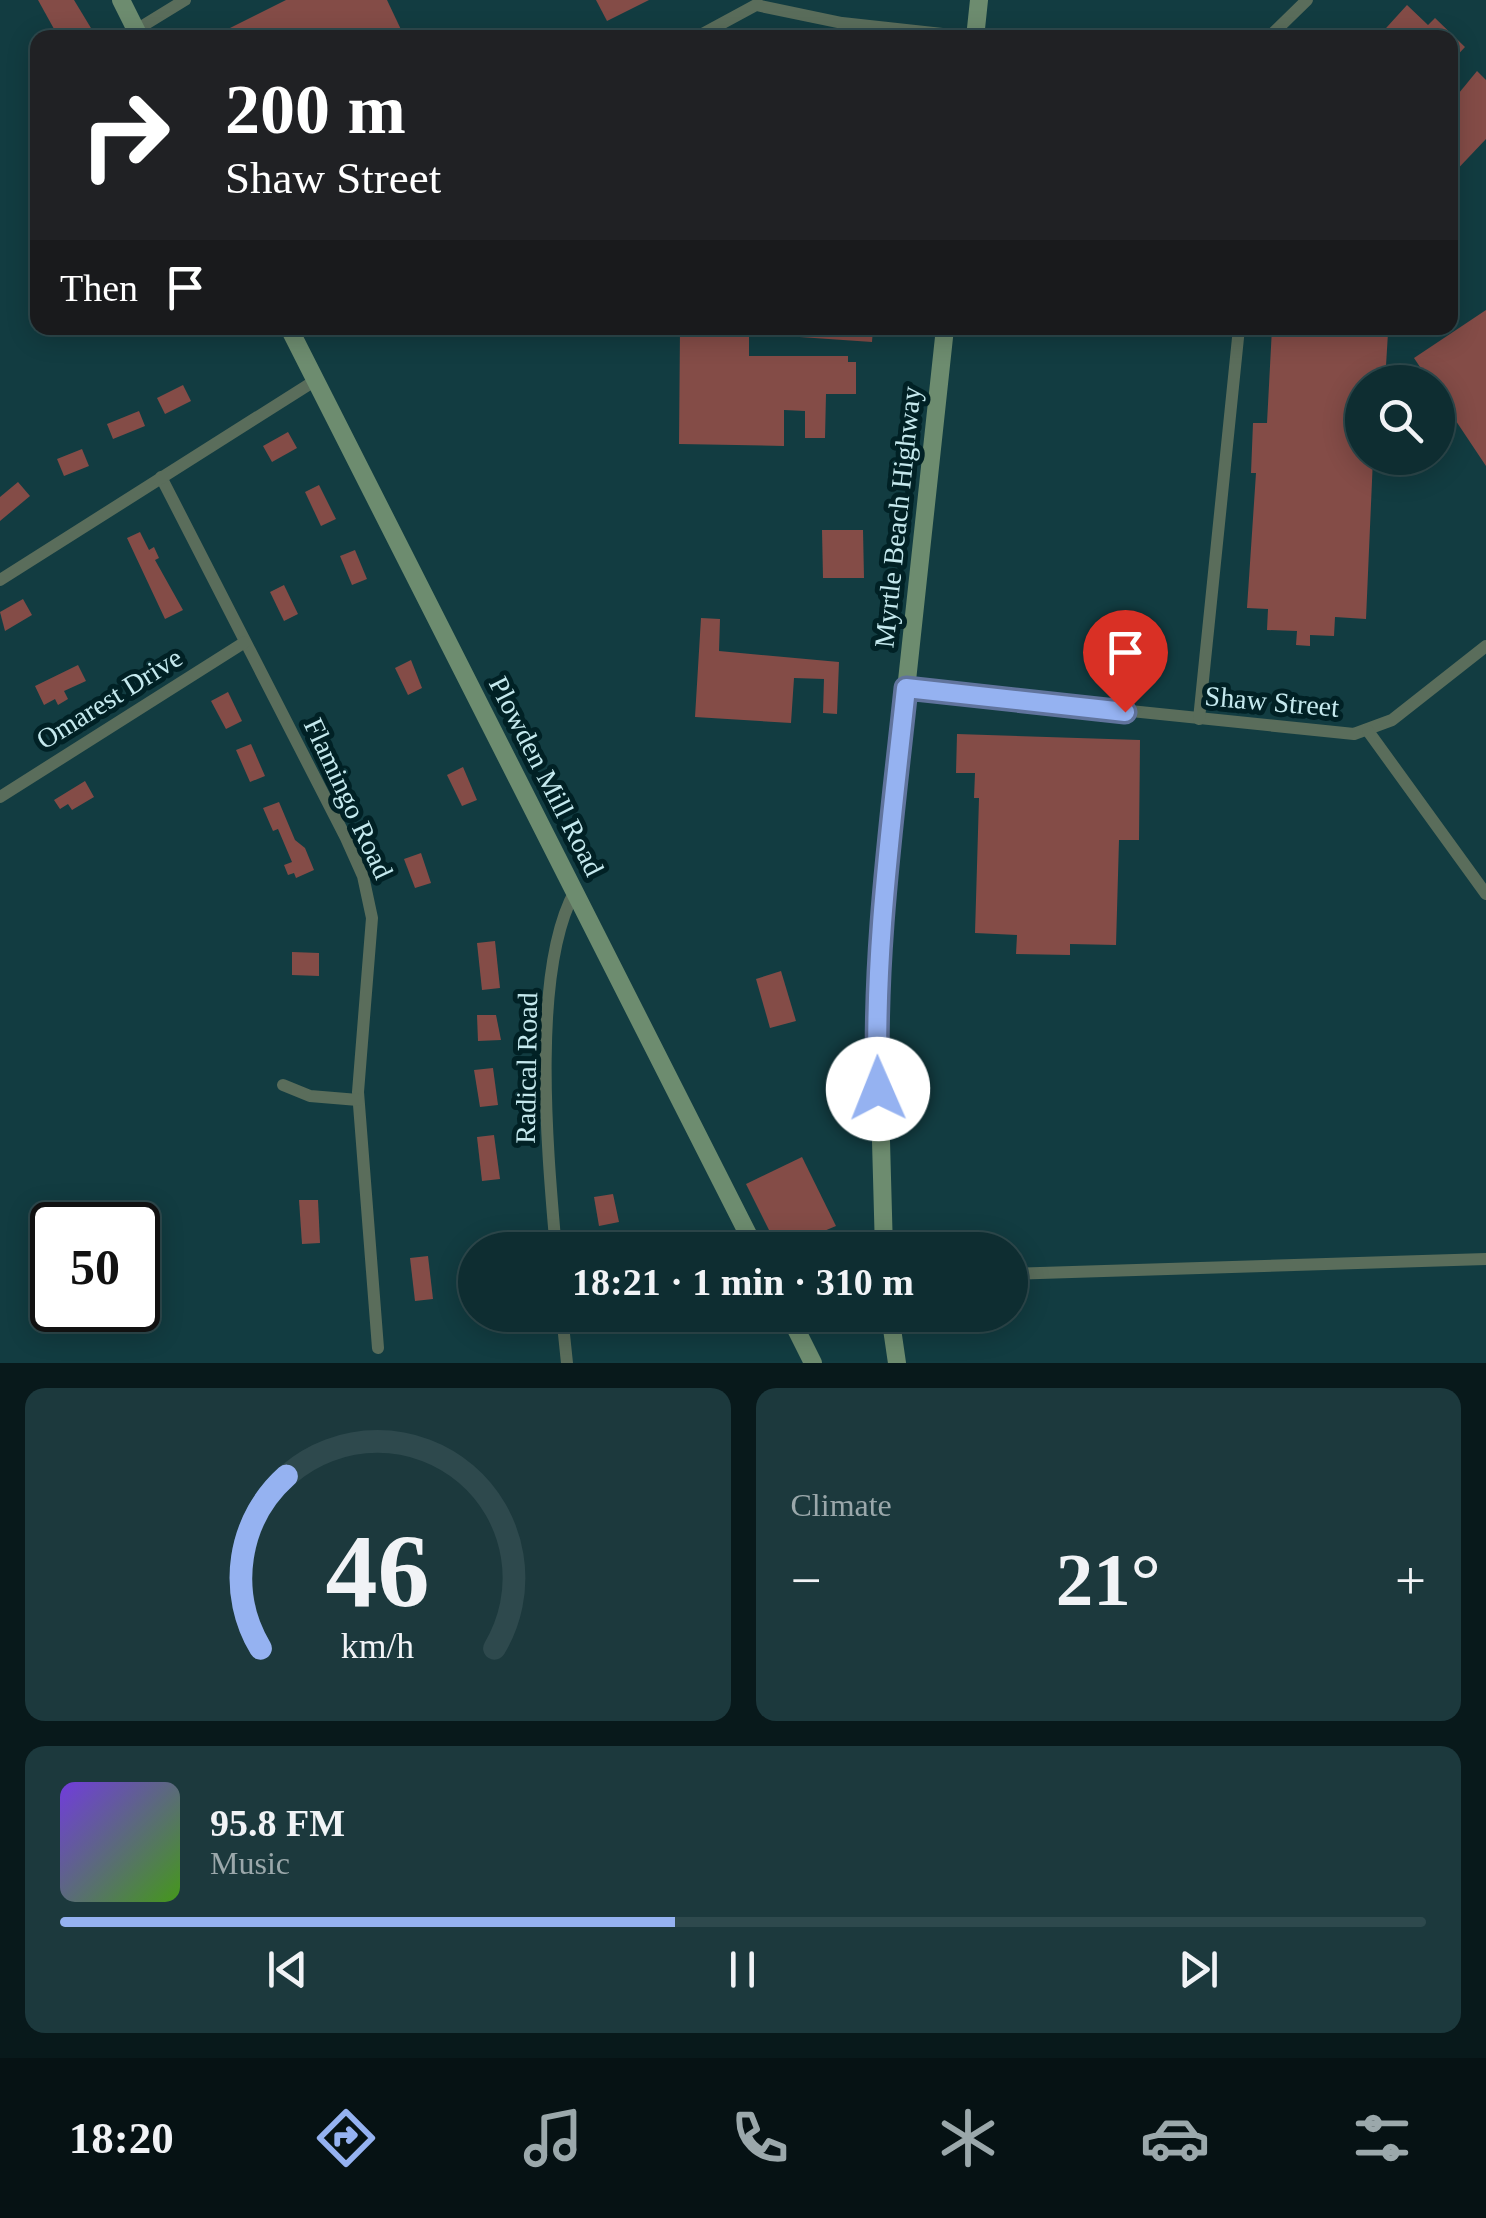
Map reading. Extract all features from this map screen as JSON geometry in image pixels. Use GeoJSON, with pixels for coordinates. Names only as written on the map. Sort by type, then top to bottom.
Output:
{"type":"FeatureCollection","features":[{"type":"Feature","properties":{"kind":"street"},"geometry":{"type":"LineString","coordinates":[[121,0],[136,30]]}},
{"type":"Feature","properties":{"kind":"street"},"geometry":{"type":"LineString","coordinates":[[144,30],[185,0]]}},
{"type":"Feature","properties":{"kind":"street"},"geometry":{"type":"LineString","coordinates":[[977,30],[979,0]]}},
{"type":"Feature","properties":{"kind":"street"},"geometry":{"type":"LineString","coordinates":[[1276,30],[1307,0]]}},
{"type":"Feature","properties":{"kind":"street"},"geometry":{"type":"LineString","coordinates":[[708,30],[749,3],[842,23],[909,30]]}},
{"type":"Feature","properties":{"kind":"street","name":"Plowden Mill Road"},"geometry":{"type":"LineString","coordinates":[[293,335],[747,1232]]}},
{"type":"Feature","properties":{"kind":"street","name":"Myrtle Beach Highway"},"geometry":{"type":"LineString","coordinates":[[884,1232],[877,996],[944,335]]}},
{"type":"Feature","properties":{"kind":"street"},"geometry":{"type":"LineString","coordinates":[[1199,719],[1238,335]]}},
{"type":"Feature","properties":{"kind":"street"},"geometry":{"type":"LineString","coordinates":[[0,580],[316,380]]}},
{"type":"Feature","properties":{"kind":"street","name":"Flamingo Road"},"geometry":{"type":"LineString","coordinates":[[162,477],[346,838],[367,889],[373,937],[364,996],[358,1100],[378,1348]]}},
{"type":"Feature","properties":{"kind":"street","name":"Omarest Drive"},"geometry":{"type":"LineString","coordinates":[[0,796],[245,642]]}},
{"type":"Feature","properties":{"kind":"street","name":"Shaw Street"},"geometry":{"type":"LineString","coordinates":[[906,688],[1335,733],[1368,731],[1417,702],[1486,646]]}},
{"type":"Feature","properties":{"kind":"street"},"geometry":{"type":"LineString","coordinates":[[1368,731],[1486,894]]}},
{"type":"Feature","properties":{"kind":"street","name":"Radical Road"},"geometry":{"type":"LineString","coordinates":[[555,1232],[546,1066],[562,918],[575,891]]}},
{"type":"Feature","properties":{"kind":"street"},"geometry":{"type":"LineString","coordinates":[[282,1085],[310,1096],[358,1100]]}},
{"type":"Feature","properties":{"kind":"street"},"geometry":{"type":"LineString","coordinates":[[1028,1273],[1486,1259]]}},
{"type":"Feature","properties":{"kind":"street"},"geometry":{"type":"LineString","coordinates":[[563,1332],[566,1363]]}},
{"type":"Feature","properties":{"kind":"street"},"geometry":{"type":"LineString","coordinates":[[797,1332],[812,1363]]}},
{"type":"Feature","properties":{"kind":"street"},"geometry":{"type":"LineString","coordinates":[[892,1332],[897,1363]]}},
{"type":"Feature","properties":{"kind":"building"},"geometry":{"type":"Polygon","coordinates":[[[38,0],[74,0],[92,30],[55,30],[38,0]]]}},
{"type":"Feature","properties":{"kind":"building"},"geometry":{"type":"Polygon","coordinates":[[[286,0],[387,0],[401,30],[226,30],[286,0]]]}},
{"type":"Feature","properties":{"kind":"building"},"geometry":{"type":"Polygon","coordinates":[[[596,0],[649,0],[607,21],[596,0]]]}},
{"type":"Feature","properties":{"kind":"building"},"geometry":{"type":"Polygon","coordinates":[[[1407,5],[1428,25],[1435,18],[1447,30],[1384,30],[1407,5]]]}},
{"type":"Feature","properties":{"kind":"building"},"geometry":{"type":"Polygon","coordinates":[[[1477,71],[1486,80],[1486,139],[1458,169],[1458,94],[1477,71]]]}},
{"type":"Feature","properties":{"kind":"building"},"geometry":{"type":"Polygon","coordinates":[[[1486,310],[1486,466],[1455,420],[1455,365],[1419,365],[1414,358],[1448,335],[1458,335],[1458,329],[1486,310]]]}},
{"type":"Feature","properties":{"kind":"building"},"geometry":{"type":"Polygon","coordinates":[[[680,335],[749,335],[749,356],[848,356],[848,362],[856,362],[856,394],[826,394],[825,438],[805,438],[805,411],[784,410],[784,446],[679,444],[680,335]]]}},
{"type":"Feature","properties":{"kind":"building"},"geometry":{"type":"Polygon","coordinates":[[[785,335],[872,335],[872,342],[785,335]]]}},
{"type":"Feature","properties":{"kind":"building"},"geometry":{"type":"Polygon","coordinates":[[[1272,335],[1388,335],[1386,365],[1345,365],[1345,475],[1372,475],[1366,619],[1335,617],[1334,636],[1310,635],[1310,646],[1296,645],[1297,631],[1267,630],[1268,609],[1247,608],[1256,473],[1251,473],[1253,423],[1267,423],[1272,335]]]}},
{"type":"Feature","properties":{"kind":"building"},"geometry":{"type":"Polygon","coordinates":[[[183,385],[191,401],[165,414],[157,398],[183,385]]]}},
{"type":"Feature","properties":{"kind":"building"},"geometry":{"type":"Polygon","coordinates":[[[139,411],[145,426],[113,439],[107,424],[139,411]]]}},
{"type":"Feature","properties":{"kind":"building"},"geometry":{"type":"Polygon","coordinates":[[[288,432],[297,448],[272,462],[263,446],[288,432]]]}},
{"type":"Feature","properties":{"kind":"building"},"geometry":{"type":"Polygon","coordinates":[[[82,449],[89,466],[64,476],[57,459],[82,449]]]}},
{"type":"Feature","properties":{"kind":"building"},"geometry":{"type":"Polygon","coordinates":[[[18,482],[30,496],[0,521],[0,497],[18,482]]]}},
{"type":"Feature","properties":{"kind":"building"},"geometry":{"type":"Polygon","coordinates":[[[319,485],[336,519],[321,526],[305,492],[319,485]]]}},
{"type":"Feature","properties":{"kind":"building"},"geometry":{"type":"Polygon","coordinates":[[[822,530],[863,530],[864,578],[823,578],[822,530]]]}},
{"type":"Feature","properties":{"kind":"building"},"geometry":{"type":"Polygon","coordinates":[[[140,532],[149,550],[154,547],[159,558],[155,560],[183,610],[165,619],[127,538],[140,532]]]}},
{"type":"Feature","properties":{"kind":"building"},"geometry":{"type":"Polygon","coordinates":[[[355,550],[367,579],[352,585],[340,556],[355,550]]]}},
{"type":"Feature","properties":{"kind":"building"},"geometry":{"type":"Polygon","coordinates":[[[284,585],[298,614],[284,621],[270,592],[284,585]]]}},
{"type":"Feature","properties":{"kind":"building"},"geometry":{"type":"Polygon","coordinates":[[[23,599],[32,615],[5,631],[0,612],[23,599]]]}},
{"type":"Feature","properties":{"kind":"building"},"geometry":{"type":"Polygon","coordinates":[[[701,618],[720,619],[719,651],[839,662],[837,714],[823,713],[824,679],[794,678],[791,723],[695,717],[701,618]]]}},
{"type":"Feature","properties":{"kind":"building"},"geometry":{"type":"Polygon","coordinates":[[[411,660],[422,688],[408,695],[395,668],[411,660]]]}},
{"type":"Feature","properties":{"kind":"building"},"geometry":{"type":"Polygon","coordinates":[[[78,665],[86,681],[64,691],[68,699],[58,705],[55,699],[44,705],[35,686],[78,665]]]}},
{"type":"Feature","properties":{"kind":"building"},"geometry":{"type":"Polygon","coordinates":[[[228,692],[242,721],[226,729],[211,701],[228,692]]]}},
{"type":"Feature","properties":{"kind":"building"},"geometry":{"type":"Polygon","coordinates":[[[957,734],[1140,740],[1139,840],[1119,840],[1116,945],[1070,944],[1070,955],[1016,954],[1017,935],[975,933],[979,798],[974,798],[975,773],[956,773],[957,734]]]}},
{"type":"Feature","properties":{"kind":"building"},"geometry":{"type":"Polygon","coordinates":[[[251,744],[265,776],[250,782],[236,750],[251,744]]]}},
{"type":"Feature","properties":{"kind":"building"},"geometry":{"type":"Polygon","coordinates":[[[463,767],[477,800],[462,806],[447,775],[463,767]]]}},
{"type":"Feature","properties":{"kind":"building"},"geometry":{"type":"Polygon","coordinates":[[[85,781],[94,797],[72,810],[68,804],[60,809],[54,800],[85,781]]]}},
{"type":"Feature","properties":{"kind":"building"},"geometry":{"type":"Polygon","coordinates":[[[279,802],[295,840],[305,848],[314,870],[296,878],[294,873],[288,875],[284,865],[292,862],[278,829],[273,831],[263,808],[279,802]]]}},
{"type":"Feature","properties":{"kind":"building"},"geometry":{"type":"Polygon","coordinates":[[[421,853],[431,883],[415,888],[404,859],[421,853]]]}},
{"type":"Feature","properties":{"kind":"building"},"geometry":{"type":"Polygon","coordinates":[[[495,941],[500,988],[482,990],[477,943],[495,941]]]}},
{"type":"Feature","properties":{"kind":"building"},"geometry":{"type":"Polygon","coordinates":[[[292,952],[319,953],[319,976],[292,975],[292,952]]]}},
{"type":"Feature","properties":{"kind":"building"},"geometry":{"type":"Polygon","coordinates":[[[781,971],[796,1021],[770,1028],[756,979],[781,971]]]}},
{"type":"Feature","properties":{"kind":"building"},"geometry":{"type":"Polygon","coordinates":[[[477,1015],[496,1015],[501,1040],[478,1041],[477,1015]]]}},
{"type":"Feature","properties":{"kind":"building"},"geometry":{"type":"Polygon","coordinates":[[[493,1068],[498,1105],[480,1107],[474,1070],[493,1068]]]}},
{"type":"Feature","properties":{"kind":"building"},"geometry":{"type":"Polygon","coordinates":[[[494,1135],[500,1179],[482,1181],[477,1137],[494,1135]]]}},
{"type":"Feature","properties":{"kind":"building"},"geometry":{"type":"Polygon","coordinates":[[[802,1157],[836,1226],[822,1232],[770,1232],[746,1184],[802,1157]]]}},
{"type":"Feature","properties":{"kind":"building"},"geometry":{"type":"Polygon","coordinates":[[[613,1194],[619,1222],[599,1226],[594,1197],[613,1194]]]}},
{"type":"Feature","properties":{"kind":"building"},"geometry":{"type":"Polygon","coordinates":[[[299,1200],[318,1200],[320,1243],[302,1244],[299,1200]]]}},
{"type":"Feature","properties":{"kind":"building"},"geometry":{"type":"Polygon","coordinates":[[[428,1256],[433,1299],[415,1301],[410,1258],[428,1256]]]}},
{"type":"Feature","properties":{"kind":"route"},"geometry":{"type":"LineString","coordinates":[[878,1089],[877,996],[884,894],[906,688],[1125,712]]}}]}
